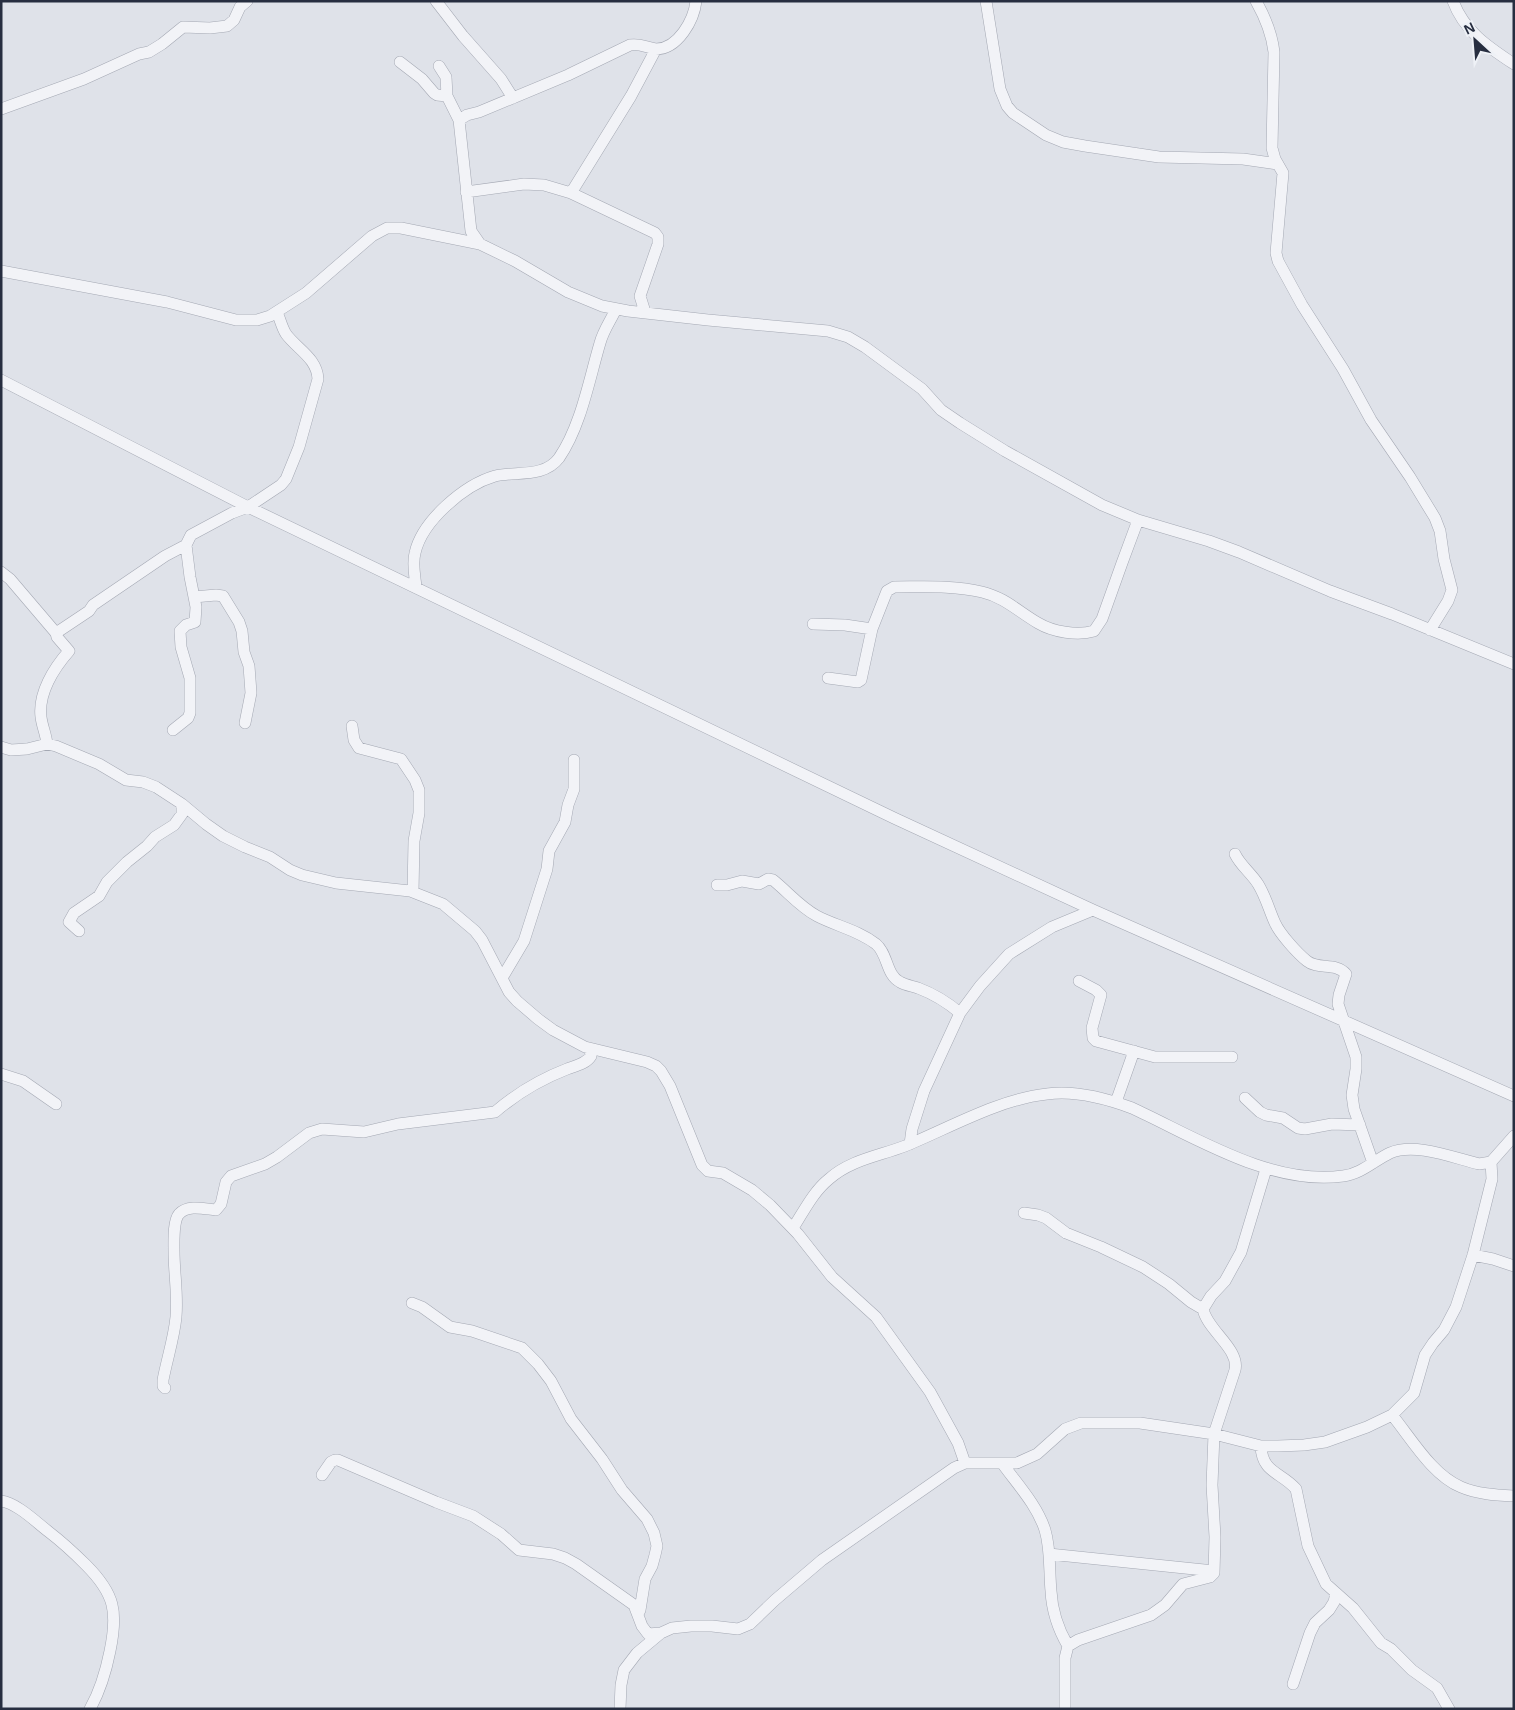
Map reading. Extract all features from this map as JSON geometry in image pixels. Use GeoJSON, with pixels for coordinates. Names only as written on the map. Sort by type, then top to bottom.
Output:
{"type":"FeatureCollection","features":[{"type":"Feature","properties":{"kind":"street"},"geometry":{"type":"LineString","coordinates":[[1,109],[84,79],[139,54],[149,52],[183,27],[210,28],[227,26],[234,20],[240,7],[247,1]]}},
{"type":"Feature","properties":{"kind":"street"},"geometry":{"type":"LineString","coordinates":[[436,1],[462,36],[501,80],[513,98]]}},
{"type":"Feature","properties":{"kind":"street"},"geometry":{"type":"LineString","coordinates":[[459,120],[466,115],[479,112],[568,75],[630,45],[639,44],[656,49],[669,44],[680,37],[688,26],[693,16],[696,1]]}},
{"type":"Feature","properties":{"kind":"street"},"geometry":{"type":"LineString","coordinates":[[986,1],[1000,89],[1007,106],[1046,135],[1063,142],[1160,157],[1243,159],[1278,164]]}},
{"type":"Feature","properties":{"kind":"street"},"geometry":{"type":"LineString","coordinates":[[1256,1],[1267,23],[1273,43],[1271,138],[1273,154],[1284,173],[1276,253],[1281,267],[1302,305],[1343,369],[1380,435],[1410,477],[1440,531],[1444,559],[1452,590],[1448,601],[1430,630]]}},
{"type":"Feature","properties":{"kind":"street"},"geometry":{"type":"LineString","coordinates":[[1453,1],[1464,23],[1476,37],[1514,64]]}},
{"type":"Feature","properties":{"kind":"street"},"geometry":{"type":"LineString","coordinates":[[571,193],[631,96],[656,49]]}},
{"type":"Feature","properties":{"kind":"street"},"geometry":{"type":"LineString","coordinates":[[400,62],[422,79],[434,93],[446,96]]}},
{"type":"Feature","properties":{"kind":"street"},"geometry":{"type":"LineString","coordinates":[[439,66],[446,77],[446,96],[459,120],[470,231],[480,244]]}},
{"type":"Feature","properties":{"kind":"street"},"geometry":{"type":"LineString","coordinates":[[466,192],[532,184],[544,185],[571,193],[648,230],[658,237],[658,244],[640,296],[645,312]]}},
{"type":"Feature","properties":{"kind":"street"},"geometry":{"type":"LineString","coordinates":[[1,271],[167,302],[236,320],[257,320],[277,312],[306,293],[365,240],[387,228],[401,228],[480,244],[568,292],[596,304],[616,309],[765,326],[816,329],[848,338],[865,347],[922,389],[941,410],[960,423],[1005,451],[1102,505],[1138,520],[1239,552],[1330,591],[1514,664]]}},
{"type":"Feature","properties":{"kind":"street"},"geometry":{"type":"LineString","coordinates":[[416,587],[415,552],[425,529],[441,511],[468,490],[489,478],[541,470],[551,466],[558,459],[570,437],[587,391],[600,341],[616,309]]}},
{"type":"Feature","properties":{"kind":"street"},"geometry":{"type":"LineString","coordinates":[[173,730],[188,718],[190,713],[190,678],[181,647],[180,631],[186,625],[195,622],[196,607],[186,544],[190,535],[232,513],[248,507],[281,485],[286,479],[300,447],[318,379],[318,373],[313,363],[286,334],[277,312]]}},
{"type":"Feature","properties":{"kind":"street"},"geometry":{"type":"LineString","coordinates":[[1,380],[248,507],[849,797],[1093,910],[1514,1096]]}},
{"type":"Feature","properties":{"kind":"street"},"geometry":{"type":"LineString","coordinates":[[828,678],[858,682],[861,680],[872,629],[887,591],[894,587],[951,588],[981,592],[1004,600],[1044,626],[1062,631],[1094,631],[1102,619],[1138,520]]}},
{"type":"Feature","properties":{"kind":"street"},"geometry":{"type":"LineString","coordinates":[[56,633],[89,610],[93,605],[186,544]]}},
{"type":"Feature","properties":{"kind":"street"},"geometry":{"type":"LineString","coordinates":[[1,572],[10,579],[69,651],[48,682],[41,704],[41,719],[46,733],[47,744]]}},
{"type":"Feature","properties":{"kind":"street"},"geometry":{"type":"LineString","coordinates":[[194,597],[207,595],[223,596],[239,622],[244,652],[250,666],[251,693],[245,723]]}},
{"type":"Feature","properties":{"kind":"street"},"geometry":{"type":"LineString","coordinates":[[813,624],[845,625],[872,629]]}},
{"type":"Feature","properties":{"kind":"street"},"geometry":{"type":"LineString","coordinates":[[352,726],[354,740],[358,748],[401,759],[419,788],[419,813],[414,841],[413,892]]}},
{"type":"Feature","properties":{"kind":"street"},"geometry":{"type":"LineString","coordinates":[[1,748],[17,750],[47,744],[89,759],[126,780],[156,786],[223,836],[302,875],[336,883],[413,892],[443,904],[475,931],[517,1001],[538,1019],[561,1035],[590,1049],[640,1060],[656,1066],[667,1078],[702,1165],[708,1171],[723,1173],[752,1190],[793,1228],[832,1277],[876,1317],[930,1392],[958,1443],[965,1463]]}},
{"type":"Feature","properties":{"kind":"street"},"geometry":{"type":"LineString","coordinates":[[502,978],[524,941],[547,869],[549,851],[565,822],[568,805],[574,789],[574,760]]}},
{"type":"Feature","properties":{"kind":"street"},"geometry":{"type":"LineString","coordinates":[[78,931],[69,922],[74,913],[95,899],[107,882],[155,837],[174,825],[182,814],[182,804]]}},
{"type":"Feature","properties":{"kind":"street"},"geometry":{"type":"LineString","coordinates":[[1235,854],[1264,894],[1279,931],[1301,955],[1309,962],[1339,968],[1346,974],[1338,1004],[1356,1057],[1352,1095],[1354,1109],[1373,1163]]}},
{"type":"Feature","properties":{"kind":"street"},"geometry":{"type":"LineString","coordinates":[[717,885],[742,881],[755,884],[768,879],[773,880],[804,908],[843,926],[875,944],[882,952],[891,973],[900,983],[930,993],[960,1013]]}},
{"type":"Feature","properties":{"kind":"street"},"geometry":{"type":"LineString","coordinates":[[910,1144],[912,1129],[924,1091],[960,1013],[980,986],[1009,954],[1052,927],[1093,910]]}},
{"type":"Feature","properties":{"kind":"street"},"geometry":{"type":"LineString","coordinates":[[1079,981],[1096,990],[1101,995],[1092,1028],[1093,1038],[1096,1041],[1155,1057],[1232,1057]]}},
{"type":"Feature","properties":{"kind":"street"},"geometry":{"type":"LineString","coordinates":[[165,1388],[163,1380],[176,1317],[177,1284],[174,1230],[178,1216],[181,1213],[190,1208],[216,1210],[221,1204],[226,1182],[231,1176],[265,1164],[309,1133],[322,1129],[364,1132],[398,1124],[495,1112],[503,1104],[532,1086],[558,1072],[586,1062],[591,1056],[590,1049]]}},
{"type":"Feature","properties":{"kind":"street"},"geometry":{"type":"LineString","coordinates":[[1116,1102],[1134,1051]]}},
{"type":"Feature","properties":{"kind":"street"},"geometry":{"type":"LineString","coordinates":[[1,1074],[23,1081],[56,1104]]}},
{"type":"Feature","properties":{"kind":"street"},"geometry":{"type":"LineString","coordinates":[[793,1228],[813,1197],[830,1178],[846,1167],[910,1144],[962,1120],[1002,1105],[1046,1094],[1084,1095],[1116,1102],[1266,1169],[1294,1175],[1342,1176],[1354,1174],[1392,1152],[1401,1149],[1433,1152],[1480,1164],[1491,1162],[1513,1138]]}},
{"type":"Feature","properties":{"kind":"street"},"geometry":{"type":"LineString","coordinates":[[1246,1098],[1260,1112],[1283,1118],[1298,1128],[1305,1129],[1332,1124],[1360,1125]]}},
{"type":"Feature","properties":{"kind":"street"},"geometry":{"type":"LineString","coordinates":[[620,1709],[624,1670],[637,1653],[662,1633],[672,1628],[712,1626],[738,1629],[750,1624],[822,1560],[954,1468],[965,1463],[1017,1463],[1037,1454],[1065,1429],[1081,1423],[1140,1423],[1214,1434],[1261,1446],[1304,1445],[1324,1442],[1349,1434],[1392,1415],[1414,1393],[1425,1355],[1444,1330],[1456,1307],[1473,1255],[1492,1179],[1491,1162]]}},
{"type":"Feature","properties":{"kind":"street"},"geometry":{"type":"LineString","coordinates":[[1068,1646],[1078,1640],[1142,1619],[1157,1612],[1181,1585],[1188,1581],[1210,1577],[1214,1571],[1215,1529],[1212,1485],[1214,1434],[1235,1370],[1236,1361],[1211,1326],[1203,1309],[1211,1296],[1225,1281],[1241,1252],[1266,1169]]}},
{"type":"Feature","properties":{"kind":"street"},"geometry":{"type":"LineString","coordinates":[[1024,1213],[1046,1218],[1066,1232],[1143,1267],[1203,1309]]}},
{"type":"Feature","properties":{"kind":"street"},"geometry":{"type":"LineString","coordinates":[[1473,1255],[1514,1266]]}},
{"type":"Feature","properties":{"kind":"street"},"geometry":{"type":"LineString","coordinates":[[412,1303],[422,1307],[450,1327],[472,1331],[522,1348],[552,1381],[577,1428],[602,1459],[622,1490],[647,1519],[654,1533],[657,1546],[652,1566],[645,1579],[638,1614]]}},
{"type":"Feature","properties":{"kind":"street"},"geometry":{"type":"LineString","coordinates":[[1392,1415],[1445,1478],[1472,1491],[1514,1496]]}},
{"type":"Feature","properties":{"kind":"street"},"geometry":{"type":"LineString","coordinates":[[1261,1446],[1263,1461],[1267,1467],[1296,1489],[1308,1546],[1326,1584],[1353,1608],[1381,1643],[1391,1649],[1412,1670],[1437,1688],[1449,1709]]}},
{"type":"Feature","properties":{"kind":"street"},"geometry":{"type":"LineString","coordinates":[[322,1475],[333,1460],[338,1460],[473,1516],[501,1534],[519,1550],[553,1554],[565,1558],[634,1604],[642,1626],[648,1634],[662,1633]]}},
{"type":"Feature","properties":{"kind":"street"},"geometry":{"type":"LineString","coordinates":[[1002,1463],[1031,1501],[1045,1531],[1049,1554],[1051,1593],[1056,1620],[1059,1631],[1068,1646],[1065,1658],[1066,1709]]}},
{"type":"Feature","properties":{"kind":"street"},"geometry":{"type":"LineString","coordinates":[[1,1501],[12,1504],[61,1541],[98,1576],[108,1592],[115,1623],[105,1673],[90,1709]]}},
{"type":"Feature","properties":{"kind":"street"},"geometry":{"type":"LineString","coordinates":[[1049,1554],[1214,1571]]}},
{"type":"Feature","properties":{"kind":"street"},"geometry":{"type":"LineString","coordinates":[[1293,1684],[1310,1633],[1315,1623],[1329,1610],[1334,1602],[1336,1593]]}}]}
